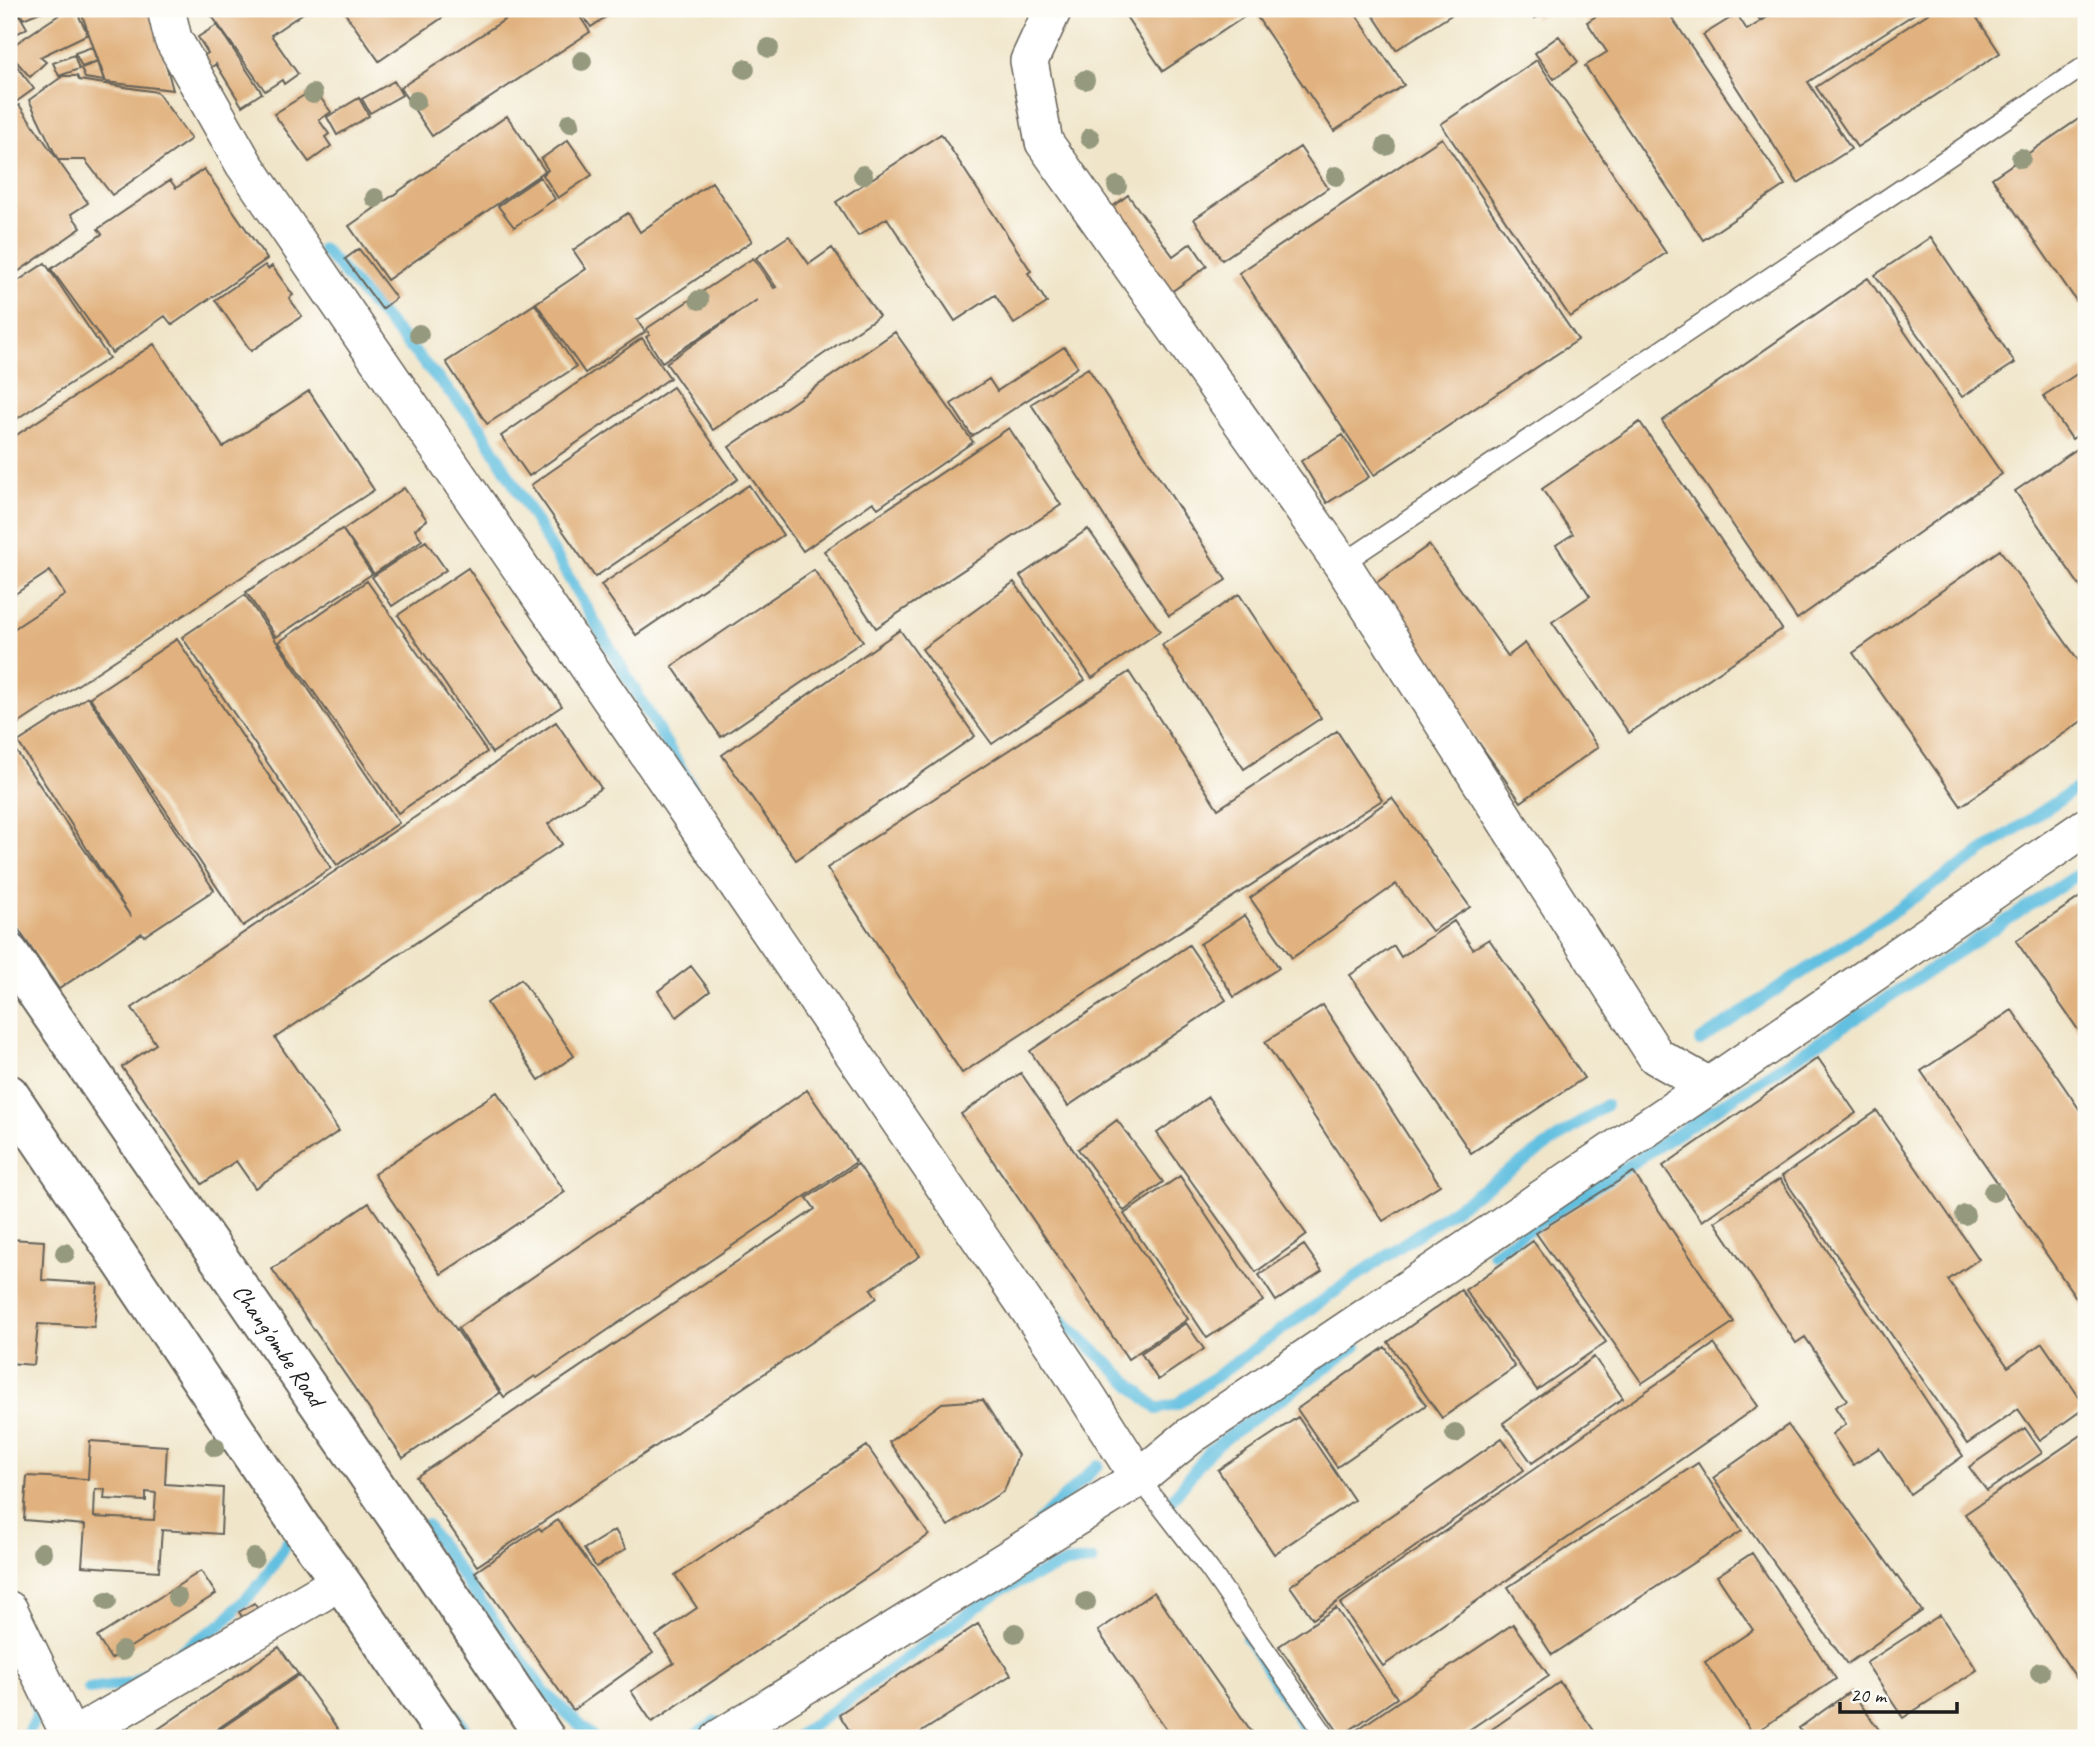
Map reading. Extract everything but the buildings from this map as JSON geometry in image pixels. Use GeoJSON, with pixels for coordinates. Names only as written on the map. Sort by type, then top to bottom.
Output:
{"type":"FeatureCollection","features":[{"type":"Feature","properties":{"kind":"main road","name":"Chang'ombe Road"},"geometry":{"type":"LineString","coordinates":[[9,953],[412,1539],[545,1738]]}},
{"type":"Feature","properties":{"kind":"main road"},"geometry":{"type":"LineString","coordinates":[[9,1094],[301,1528],[449,1738]]}},
{"type":"Feature","properties":{"kind":"street"},"geometry":{"type":"LineString","coordinates":[[166,9],[173,40],[244,164],[1072,1371],[1139,1478]]}},
{"type":"Feature","properties":{"kind":"street"},"geometry":{"type":"LineString","coordinates":[[1053,9],[1029,61],[1044,142],[1342,564],[1656,1056],[1709,1086]]}},
{"type":"Feature","properties":{"kind":"street"},"geometry":{"type":"LineString","coordinates":[[720,1738],[1139,1478],[1190,1436],[1709,1086],[2086,827]]}},
{"type":"Feature","properties":{"kind":"street"},"geometry":{"type":"LineString","coordinates":[[9,1610],[71,1738],[339,1579]]}},
{"type":"Feature","properties":{"kind":"lane"},"geometry":{"type":"LineString","coordinates":[[1342,564],[2086,65]]}},
{"type":"Feature","properties":{"kind":"lane"},"geometry":{"type":"LineString","coordinates":[[1139,1478],[1210,1570],[1327,1738]]}},
{"type":"Feature","properties":{"kind":"waterway"},"geometry":{"type":"LineString","coordinates":[[323,249],[479,425],[693,789]]}},
{"type":"Feature","properties":{"kind":"waterway"},"geometry":{"type":"LineString","coordinates":[[1700,1041],[2086,782]]}},
{"type":"Feature","properties":{"kind":"waterway"},"geometry":{"type":"LineString","coordinates":[[1493,1253],[2086,869]]}},
{"type":"Feature","properties":{"kind":"waterway"},"geometry":{"type":"LineString","coordinates":[[9,928],[23,948]]}},
{"type":"Feature","properties":{"kind":"waterway"},"geometry":{"type":"LineString","coordinates":[[1039,1299],[1157,1409],[1177,1404],[1364,1271],[1606,1105]]}},
{"type":"Feature","properties":{"kind":"waterway"},"geometry":{"type":"LineString","coordinates":[[1175,1516],[1168,1504],[1210,1451],[1356,1346]]}},
{"type":"Feature","properties":{"kind":"waterway"},"geometry":{"type":"LineString","coordinates":[[1038,1522],[1098,1465]]}},
{"type":"Feature","properties":{"kind":"waterway"},"geometry":{"type":"LineString","coordinates":[[426,1525],[544,1692],[594,1738]]}},
{"type":"Feature","properties":{"kind":"waterway"},"geometry":{"type":"LineString","coordinates":[[89,1689],[132,1683],[222,1624],[262,1582],[289,1540]]}},
{"type":"Feature","properties":{"kind":"waterway"},"geometry":{"type":"LineString","coordinates":[[795,1738],[1002,1589],[1067,1563],[1092,1561]]}},
{"type":"Feature","properties":{"kind":"waterway"},"geometry":{"type":"LineString","coordinates":[[1247,1637],[1311,1738]]}},
{"type":"Feature","properties":{"kind":"waterway"},"geometry":{"type":"LineString","coordinates":[[25,1738],[38,1714],[34,1701]]}},
{"type":"Feature","properties":{"kind":"waterway"},"geometry":{"type":"LineString","coordinates":[[455,1714],[470,1738]]}},
{"type":"Feature","properties":{"kind":"waterway"},"geometry":{"type":"LineString","coordinates":[[690,1738],[716,1722]]}}]}
